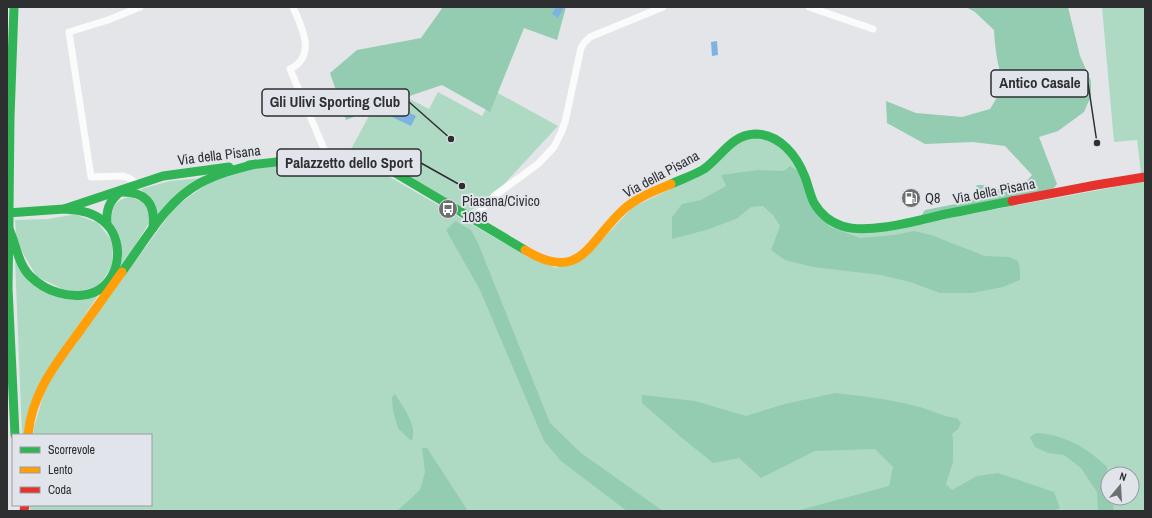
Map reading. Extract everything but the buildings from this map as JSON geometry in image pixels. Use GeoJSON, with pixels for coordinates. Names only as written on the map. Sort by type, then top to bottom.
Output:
{"type":"FeatureCollection","features":[{"type":"Feature","properties":{"kind":"main road"},"geometry":{"type":"LineString","coordinates":[[14,7],[10,117],[8,267],[15,434]]}},
{"type":"Feature","properties":{"kind":"main road","name":"Via della Pisana"},"geometry":{"type":"LineString","coordinates":[[9,213],[64,208],[120,192],[138,184],[168,175],[327,156],[357,158],[380,165],[543,260],[556,263],[568,262],[576,259],[585,252],[615,217],[629,205],[644,196],[703,169],[713,162],[733,141],[743,136],[754,134],[770,136],[787,147],[800,165],[817,207],[831,220],[850,228],[871,227],[914,221],[1145,177]]}},
{"type":"Feature","properties":{"kind":"main road"},"geometry":{"type":"LineString","coordinates":[[28,434],[31,413],[40,389],[54,366],[174,202],[199,184],[224,173],[255,164]]}},
{"type":"Feature","properties":{"kind":"main road"},"geometry":{"type":"LineString","coordinates":[[107,224],[107,208],[113,198],[120,192],[134,192],[147,199],[154,212],[154,228]]}},
{"type":"Feature","properties":{"kind":"main road"},"geometry":{"type":"LineString","coordinates":[[9,230],[21,262],[30,276],[39,284],[56,293],[76,297],[87,295],[101,288],[115,271],[117,262],[117,246],[113,233],[107,224],[91,214],[64,208]]}},
{"type":"Feature","properties":{"kind":"street"},"geometry":{"type":"LineString","coordinates":[[138,184],[123,176],[91,177],[69,32],[108,20],[140,7]]}},
{"type":"Feature","properties":{"kind":"street"},"geometry":{"type":"LineString","coordinates":[[293,7],[302,28],[305,47],[301,62],[290,69],[327,156]]}},
{"type":"Feature","properties":{"kind":"street"},"geometry":{"type":"LineString","coordinates":[[472,220],[498,193],[542,161],[556,144],[565,122],[580,50],[585,41],[590,37],[663,7]]}},
{"type":"Feature","properties":{"kind":"street"},"geometry":{"type":"LineString","coordinates":[[809,7],[872,29]]}},
{"type":"Feature","properties":{"kind":"green space"},"geometry":{"type":"Polygon","coordinates":[[[443,7],[566,7],[557,40],[524,28],[490,112],[442,85],[386,104],[346,120],[330,73],[357,50],[421,38],[443,7]]]}},
{"type":"Feature","properties":{"kind":"green space"},"geometry":{"type":"Polygon","coordinates":[[[966,7],[1068,7],[1080,56],[1091,81],[1091,96],[1084,112],[1058,131],[1039,137],[1057,184],[1053,189],[921,216],[925,210],[971,201],[977,185],[983,185],[994,190],[1023,185],[1032,175],[1005,146],[973,142],[925,144],[887,123],[886,101],[916,113],[962,117],[990,109],[1004,86],[997,58],[994,30],[975,12],[966,7]]]}},
{"type":"Feature","properties":{"kind":"green space"},"geometry":{"type":"Polygon","coordinates":[[[1102,7],[1145,7],[1145,511],[30,511],[30,506],[152,506],[152,434],[33,434],[47,383],[174,208],[208,183],[252,169],[337,160],[369,165],[528,257],[556,268],[586,257],[633,207],[706,172],[735,145],[750,138],[767,139],[782,148],[797,165],[831,224],[894,228],[1142,182],[1137,140],[1114,142],[1102,7]]]}},
{"type":"Feature","properties":{"kind":"green space"},"geometry":{"type":"Polygon","coordinates":[[[385,86],[429,109],[438,92],[482,116],[496,92],[558,126],[493,196],[464,215],[349,153],[385,86]]]}},
{"type":"Feature","properties":{"kind":"green space"},"geometry":{"type":"Polygon","coordinates":[[[790,166],[798,171],[810,206],[830,227],[860,238],[894,235],[914,231],[931,235],[985,256],[1009,257],[1018,261],[1020,280],[1003,287],[972,293],[940,293],[910,282],[881,275],[813,267],[785,260],[771,250],[780,226],[773,215],[763,206],[751,207],[736,219],[706,230],[672,239],[672,217],[682,204],[701,200],[726,186],[721,175],[758,170],[784,171],[790,166]]]}},
{"type":"Feature","properties":{"kind":"green space"},"geometry":{"type":"Polygon","coordinates":[[[202,178],[158,217],[141,189],[170,181],[202,178]]]}},
{"type":"Feature","properties":{"kind":"green space"},"geometry":{"type":"Polygon","coordinates":[[[130,197],[143,202],[152,218],[119,271],[113,240],[112,215],[113,209],[117,202],[130,197]]]}},
{"type":"Feature","properties":{"kind":"green space"},"geometry":{"type":"Polygon","coordinates":[[[77,215],[98,223],[113,242],[112,266],[99,286],[72,293],[37,277],[17,243],[15,220],[48,219],[77,215]]]}},
{"type":"Feature","properties":{"kind":"green space"},"geometry":{"type":"Polygon","coordinates":[[[455,221],[471,230],[478,243],[550,423],[581,453],[663,511],[627,511],[561,461],[544,441],[480,290],[446,230],[455,221]]]}},
{"type":"Feature","properties":{"kind":"green space"},"geometry":{"type":"Polygon","coordinates":[[[15,259],[32,283],[99,294],[48,370],[25,434],[22,434],[15,259]]]}},
{"type":"Feature","properties":{"kind":"green space"},"geometry":{"type":"Polygon","coordinates":[[[835,393],[895,401],[957,418],[961,423],[958,429],[952,434],[953,462],[946,484],[952,490],[977,476],[998,473],[1054,492],[1060,508],[1053,511],[796,511],[889,486],[893,467],[875,449],[815,451],[761,478],[739,458],[713,463],[642,403],[642,395],[695,401],[746,416],[785,404],[835,393]]]}},
{"type":"Feature","properties":{"kind":"green space"},"geometry":{"type":"Polygon","coordinates":[[[395,394],[412,424],[413,436],[411,441],[398,428],[393,411],[392,397],[395,394]]]}},
{"type":"Feature","properties":{"kind":"green space"},"geometry":{"type":"Polygon","coordinates":[[[1036,433],[1056,436],[1074,443],[1100,460],[1106,466],[1100,466],[1100,506],[1113,506],[1114,511],[1098,511],[1097,492],[1081,468],[1064,455],[1048,453],[1035,447],[1030,437],[1036,433]]]}},
{"type":"Feature","properties":{"kind":"green space"},"geometry":{"type":"Polygon","coordinates":[[[422,448],[427,448],[468,511],[397,511],[420,490],[425,472],[422,448]]]}},
{"type":"Feature","properties":{"kind":"water"},"geometry":{"type":"Polygon","coordinates":[[[556,7],[564,7],[558,18],[552,14],[556,7]]]}},
{"type":"Feature","properties":{"kind":"water"},"geometry":{"type":"Polygon","coordinates":[[[717,41],[718,55],[712,56],[711,42],[717,41]]]}},
{"type":"Feature","properties":{"kind":"water"},"geometry":{"type":"Polygon","coordinates":[[[397,107],[416,116],[411,126],[392,117],[397,107]]]}},
{"type":"Feature","properties":{"kind":"traffic: fast"},"geometry":{"type":"LineString","coordinates":[[9,208],[10,117],[14,7]]}},
{"type":"Feature","properties":{"kind":"traffic: fast"},"geometry":{"type":"LineString","coordinates":[[671,184],[704,169],[727,147],[739,138],[755,134],[764,135],[780,142],[792,154],[802,169],[816,207],[829,220],[842,226],[866,229],[894,226],[1012,201]]}},
{"type":"Feature","properties":{"kind":"traffic: fast"},"geometry":{"type":"LineString","coordinates":[[249,165],[321,157],[345,157],[368,161],[392,171],[525,250]]}},
{"type":"Feature","properties":{"kind":"traffic: fast"},"geometry":{"type":"LineString","coordinates":[[122,272],[156,223],[166,211],[188,191],[213,177],[255,164]]}},
{"type":"Feature","properties":{"kind":"traffic: fast"},"geometry":{"type":"LineString","coordinates":[[7,213],[64,209],[163,176],[229,167]]}},
{"type":"Feature","properties":{"kind":"traffic: fast"},"geometry":{"type":"LineString","coordinates":[[107,224],[107,214],[113,199],[120,192],[129,192],[142,196],[147,200],[153,212],[153,228]]}},
{"type":"Feature","properties":{"kind":"traffic: fast"},"geometry":{"type":"LineString","coordinates":[[9,229],[23,266],[36,282],[51,290],[64,294],[82,295],[93,293],[103,287],[110,279],[114,271],[118,251],[113,233],[99,218],[87,212],[64,209]]}},
{"type":"Feature","properties":{"kind":"traffic: fast"},"geometry":{"type":"LineString","coordinates":[[9,218],[8,288],[15,434]]}},
{"type":"Feature","properties":{"kind":"traffic: slow"},"geometry":{"type":"LineString","coordinates":[[525,250],[544,259],[559,263],[571,261],[582,255],[611,222],[628,206],[646,195],[671,184]]}},
{"type":"Feature","properties":{"kind":"traffic: slow"},"geometry":{"type":"LineString","coordinates":[[28,434],[34,406],[46,380],[61,356],[122,272]]}},
{"type":"Feature","properties":{"kind":"traffic: jam"},"geometry":{"type":"LineString","coordinates":[[1012,201],[1145,177]]}},
{"type":"Feature","properties":{"kind":"traffic: jam"},"geometry":{"type":"LineString","coordinates":[[24,511],[25,506]]}},
{"type":"Feature","properties":{"kind":"place","name":"Gli Ulivi Sporting Club"},"geometry":{"type":"Point","coordinates":[451,139]}},
{"type":"Feature","properties":{"kind":"place","name":"Antico Casale"},"geometry":{"type":"Point","coordinates":[1097,143]}},
{"type":"Feature","properties":{"kind":"place","name":"Palazzetto dello Sport"},"geometry":{"type":"Point","coordinates":[462,186]}},
{"type":"Feature","properties":{"kind":"place","name":"Q8"},"geometry":{"type":"Point","coordinates":[911,198]}},
{"type":"Feature","properties":{"kind":"place","name":"Piasana/Civico 1036"},"geometry":{"type":"Point","coordinates":[448,209]}}]}
